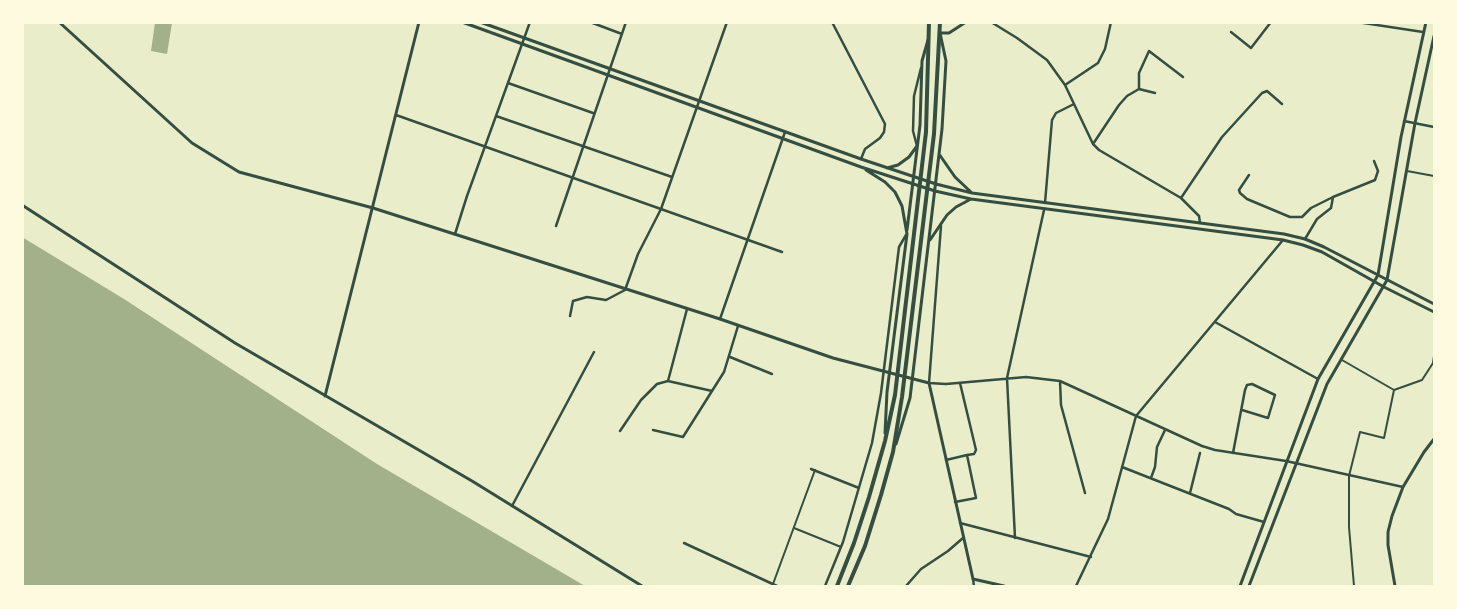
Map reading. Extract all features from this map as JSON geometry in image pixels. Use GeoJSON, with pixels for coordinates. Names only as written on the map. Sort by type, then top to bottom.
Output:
{"type":"FeatureCollection","features":[{"type":"Feature","properties":{"kind":"highway"},"geometry":{"type":"LineString","coordinates":[[837,586],[854,544],[885,442],[895,395],[926,132],[930,22]]}},
{"type":"Feature","properties":{"kind":"highway"},"geometry":{"type":"LineString","coordinates":[[848,586],[865,546],[893,452],[902,397],[934,134],[940,22]]}},
{"type":"Feature","properties":{"kind":"main road"},"geometry":{"type":"LineString","coordinates":[[58,22],[192,143],[239,172],[373,208],[720,319],[833,358],[929,383],[972,579],[1004,586]]}},
{"type":"Feature","properties":{"kind":"main road"},"geometry":{"type":"LineString","coordinates":[[325,396],[419,22]]}},
{"type":"Feature","properties":{"kind":"main road"},"geometry":{"type":"LineString","coordinates":[[462,22],[913,185],[971,199],[1044,210],[1283,240],[1322,252],[1384,287],[1434,312]]}},
{"type":"Feature","properties":{"kind":"main road"},"geometry":{"type":"LineString","coordinates":[[480,22],[861,159],[936,184],[972,193],[1045,204],[1284,234],[1305,239],[1434,304]]}},
{"type":"Feature","properties":{"kind":"main road"},"geometry":{"type":"LineString","coordinates":[[893,452],[910,398],[930,240],[946,61],[940,33],[949,33],[966,22]]}},
{"type":"Feature","properties":{"kind":"main road"},"geometry":{"type":"LineString","coordinates":[[1240,586],[1318,378],[1378,275],[1404,121],[1426,22]]}},
{"type":"Feature","properties":{"kind":"main road"},"geometry":{"type":"LineString","coordinates":[[885,442],[887,392],[920,125],[922,61],[929,32]]}},
{"type":"Feature","properties":{"kind":"main road"},"geometry":{"type":"LineString","coordinates":[[1249,586],[1327,384],[1387,280],[1415,123],[1434,36]]}},
{"type":"Feature","properties":{"kind":"main road"},"geometry":{"type":"LineString","coordinates":[[887,168],[898,165],[909,157],[917,146]]}},
{"type":"Feature","properties":{"kind":"main road"},"geometry":{"type":"LineString","coordinates":[[939,154],[955,177],[972,193]]}},
{"type":"Feature","properties":{"kind":"main road"},"geometry":{"type":"LineString","coordinates":[[861,167],[885,182],[895,192],[902,206],[907,234]]}},
{"type":"Feature","properties":{"kind":"main road"},"geometry":{"type":"LineString","coordinates":[[930,240],[948,215],[956,207],[971,199]]}},
{"type":"Feature","properties":{"kind":"main road"},"geometry":{"type":"LineString","coordinates":[[22,205],[236,343],[512,506],[642,586]]}},
{"type":"Feature","properties":{"kind":"main road"},"geometry":{"type":"LineString","coordinates":[[1395,586],[1388,545],[1388,532],[1392,516],[1403,488],[1424,452],[1434,439]]}},
{"type":"Feature","properties":{"kind":"street"},"geometry":{"type":"LineString","coordinates":[[455,234],[530,22]]}},
{"type":"Feature","properties":{"kind":"street"},"geometry":{"type":"LineString","coordinates":[[590,22],[622,34]]}},
{"type":"Feature","properties":{"kind":"street"},"geometry":{"type":"LineString","coordinates":[[556,226],[626,22]]}},
{"type":"Feature","properties":{"kind":"street"},"geometry":{"type":"LineString","coordinates":[[570,316],[573,301],[587,297],[606,300],[625,290],[638,254],[661,209],[726,22]]}},
{"type":"Feature","properties":{"kind":"street"},"geometry":{"type":"LineString","coordinates":[[832,22],[885,124],[884,132],[880,138],[865,149],[861,159]]}},
{"type":"Feature","properties":{"kind":"street"},"geometry":{"type":"LineString","coordinates":[[991,22],[1040,53],[1065,85],[1093,144],[1181,198],[1199,216],[1200,223]]}},
{"type":"Feature","properties":{"kind":"street"},"geometry":{"type":"LineString","coordinates":[[1065,85],[1098,63],[1105,49],[1110,22]]}},
{"type":"Feature","properties":{"kind":"street"},"geometry":{"type":"LineString","coordinates":[[1232,32],[1252,48],[1272,22]]}},
{"type":"Feature","properties":{"kind":"street"},"geometry":{"type":"LineString","coordinates":[[1357,22],[1424,32]]}},
{"type":"Feature","properties":{"kind":"street"},"geometry":{"type":"LineString","coordinates":[[1139,89],[1139,73],[1149,51],[1183,77]]}},
{"type":"Feature","properties":{"kind":"street"},"geometry":{"type":"LineString","coordinates":[[917,146],[913,131],[914,96],[922,61]]}},
{"type":"Feature","properties":{"kind":"street"},"geometry":{"type":"LineString","coordinates":[[508,83],[594,113]]}},
{"type":"Feature","properties":{"kind":"street"},"geometry":{"type":"LineString","coordinates":[[1093,144],[1127,96],[1139,89],[1155,93]]}},
{"type":"Feature","properties":{"kind":"street"},"geometry":{"type":"LineString","coordinates":[[1181,198],[1222,137],[1262,93],[1267,91],[1282,104]]}},
{"type":"Feature","properties":{"kind":"street"},"geometry":{"type":"LineString","coordinates":[[1045,204],[1052,120],[1056,112],[1074,104]]}},
{"type":"Feature","properties":{"kind":"street"},"geometry":{"type":"LineString","coordinates":[[396,115],[782,252]]}},
{"type":"Feature","properties":{"kind":"street"},"geometry":{"type":"LineString","coordinates":[[496,116],[672,177]]}},
{"type":"Feature","properties":{"kind":"street"},"geometry":{"type":"LineString","coordinates":[[1404,121],[1434,127]]}},
{"type":"Feature","properties":{"kind":"street"},"geometry":{"type":"LineString","coordinates":[[720,319],[786,132]]}},
{"type":"Feature","properties":{"kind":"street"},"geometry":{"type":"LineString","coordinates":[[1249,175],[1239,190],[1240,193],[1248,199],[1290,217],[1302,217],[1311,208],[1375,180],[1378,171],[1374,161]]}},
{"type":"Feature","properties":{"kind":"street"},"geometry":{"type":"LineString","coordinates":[[1407,171],[1434,176]]}},
{"type":"Feature","properties":{"kind":"street"},"geometry":{"type":"LineString","coordinates":[[1305,239],[1317,219],[1331,208],[1333,197]]}},
{"type":"Feature","properties":{"kind":"street"},"geometry":{"type":"LineString","coordinates":[[1015,538],[1007,378],[1044,210]]}},
{"type":"Feature","properties":{"kind":"street"},"geometry":{"type":"LineString","coordinates":[[941,224],[929,383],[946,384],[1040,377],[1060,381],[1202,446],[1286,461],[1403,488]]}},
{"type":"Feature","properties":{"kind":"street"},"geometry":{"type":"LineString","coordinates":[[825,586],[840,547],[872,443],[884,371],[899,246],[907,234]]}},
{"type":"Feature","properties":{"kind":"street"},"geometry":{"type":"LineString","coordinates":[[1076,586],[1108,520],[1136,416],[1283,240]]}},
{"type":"Feature","properties":{"kind":"street"},"geometry":{"type":"LineString","coordinates":[[668,381],[687,309]]}},
{"type":"Feature","properties":{"kind":"street"},"geometry":{"type":"LineString","coordinates":[[1215,322],[1318,378]]}},
{"type":"Feature","properties":{"kind":"street"},"geometry":{"type":"LineString","coordinates":[[653,430],[683,437],[724,372],[738,326]]}},
{"type":"Feature","properties":{"kind":"street"},"geometry":{"type":"LineString","coordinates":[[512,506],[594,352]]}},
{"type":"Feature","properties":{"kind":"street"},"geometry":{"type":"LineString","coordinates":[[1341,360],[1394,390],[1422,380],[1433,363],[1434,356]]}},
{"type":"Feature","properties":{"kind":"street"},"geometry":{"type":"LineString","coordinates":[[730,357],[772,374]]}},
{"type":"Feature","properties":{"kind":"street"},"geometry":{"type":"LineString","coordinates":[[620,431],[641,400],[657,384],[668,381],[712,392]]}},
{"type":"Feature","properties":{"kind":"street"},"geometry":{"type":"LineString","coordinates":[[1060,381],[1060,405],[1085,493]]}},
{"type":"Feature","properties":{"kind":"street"},"geometry":{"type":"LineString","coordinates":[[946,460],[974,454],[976,450],[960,383]]}},
{"type":"Feature","properties":{"kind":"street"},"geometry":{"type":"LineString","coordinates":[[1234,453],[1246,387],[1249,384],[1275,396],[1268,418],[1242,410]]}},
{"type":"Feature","properties":{"kind":"street"},"geometry":{"type":"LineString","coordinates":[[1354,586],[1349,528],[1349,476],[1360,432],[1384,438],[1394,390]]}},
{"type":"Feature","properties":{"kind":"street"},"geometry":{"type":"LineString","coordinates":[[1151,478],[1155,467],[1157,447],[1165,430]]}},
{"type":"Feature","properties":{"kind":"street"},"geometry":{"type":"LineString","coordinates":[[1190,493],[1200,454]]}},
{"type":"Feature","properties":{"kind":"street"},"geometry":{"type":"LineString","coordinates":[[955,502],[976,498],[967,455]]}},
{"type":"Feature","properties":{"kind":"street"},"geometry":{"type":"LineString","coordinates":[[1122,467],[1229,509],[1236,514],[1264,522]]}},
{"type":"Feature","properties":{"kind":"street"},"geometry":{"type":"LineString","coordinates":[[811,469],[859,488]]}},
{"type":"Feature","properties":{"kind":"street"},"geometry":{"type":"LineString","coordinates":[[773,584],[815,470]]}},
{"type":"Feature","properties":{"kind":"street"},"geometry":{"type":"LineString","coordinates":[[960,523],[1091,557]]}},
{"type":"Feature","properties":{"kind":"street"},"geometry":{"type":"LineString","coordinates":[[794,528],[840,547]]}},
{"type":"Feature","properties":{"kind":"street"},"geometry":{"type":"LineString","coordinates":[[906,586],[920,569],[948,551],[963,538]]}},
{"type":"Feature","properties":{"kind":"street"},"geometry":{"type":"LineString","coordinates":[[684,543],[777,586]]}},
{"type":"Feature","properties":{"kind":"street"},"geometry":{"type":"LineString","coordinates":[[972,579],[974,586]]}},
{"type":"Feature","properties":{"kind":"shaded area"},"geometry":{"type":"Polygon","coordinates":[[[155,23],[172,23],[167,54],[151,51],[155,23]]]}},
{"type":"Feature","properties":{"kind":"shaded area"},"geometry":{"type":"Polygon","coordinates":[[[22,237],[124,299],[377,464],[585,586],[23,586],[22,237]]]}}]}
